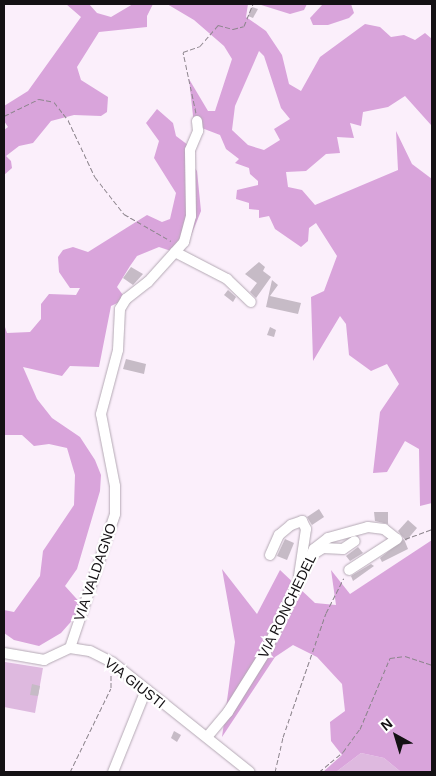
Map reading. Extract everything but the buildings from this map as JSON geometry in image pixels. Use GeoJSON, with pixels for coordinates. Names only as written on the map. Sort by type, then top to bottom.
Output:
{"type":"FeatureCollection","features":[{"type":"Feature","properties":{"kind":"street","name":"VIA VALDAGNO"},"geometry":{"type":"LineString","coordinates":[[70,648],[115,514],[115,486],[101,414],[118,350],[120,310],[126,299],[148,282],[178,248],[191,216],[189,160],[198,131],[197,121]]}},
{"type":"Feature","properties":{"kind":"street"},"geometry":{"type":"LineString","coordinates":[[178,248],[227,279],[251,302]]}},
{"type":"Feature","properties":{"kind":"street"},"geometry":{"type":"LineString","coordinates":[[270,555],[279,535],[298,521],[302,521],[306,528],[298,582]]}},
{"type":"Feature","properties":{"kind":"street","name":"VIA RONCHEDEL"},"geometry":{"type":"LineString","coordinates":[[207,737],[228,712],[264,653],[312,554],[328,538],[368,527],[384,529],[397,539]]}},
{"type":"Feature","properties":{"kind":"street"},"geometry":{"type":"LineString","coordinates":[[349,570],[397,539]]}},
{"type":"Feature","properties":{"kind":"street"},"geometry":{"type":"LineString","coordinates":[[312,554],[324,548],[343,549],[355,541]]}},
{"type":"Feature","properties":{"kind":"street"},"geometry":{"type":"LineString","coordinates":[[4,654],[44,660],[70,648]]}},
{"type":"Feature","properties":{"kind":"street","name":"VIA GIUSTI"},"geometry":{"type":"LineString","coordinates":[[70,648],[90,651],[112,662],[250,772]]}},
{"type":"Feature","properties":{"kind":"street"},"geometry":{"type":"LineString","coordinates":[[113,772],[146,690]]}},
{"type":"Feature","properties":{"kind":"path"},"geometry":{"type":"LineString","coordinates":[[197,121],[183,52],[202,44],[218,25],[233,29],[244,26],[253,4]]}},
{"type":"Feature","properties":{"kind":"path"},"geometry":{"type":"LineString","coordinates":[[4,116],[39,98],[54,102],[68,120],[95,177],[124,214],[178,248]]}},
{"type":"Feature","properties":{"kind":"path"},"geometry":{"type":"LineString","coordinates":[[397,539],[409,540],[432,529]]}},
{"type":"Feature","properties":{"kind":"path"},"geometry":{"type":"LineString","coordinates":[[275,772],[283,737],[326,613],[349,570]]}},
{"type":"Feature","properties":{"kind":"path"},"geometry":{"type":"LineString","coordinates":[[318,772],[343,752],[360,730],[390,658],[405,656],[432,664]]}},
{"type":"Feature","properties":{"kind":"path"},"geometry":{"type":"LineString","coordinates":[[70,772],[111,688],[112,662]]}},
{"type":"Feature","properties":{"kind":"shaded area"},"geometry":{"type":"Polygon","coordinates":[[[66,4],[89,4],[97,13],[111,17],[133,4],[153,4],[147,16],[147,27],[99,32],[77,67],[81,80],[108,97],[107,112],[101,116],[74,115],[51,121],[33,143],[19,146],[6,156],[11,161],[12,168],[4,175],[4,130],[8,127],[4,121],[4,106],[28,91],[81,17],[66,4]]]}},
{"type":"Feature","properties":{"kind":"shaded area"},"geometry":{"type":"Polygon","coordinates":[[[167,4],[248,4],[246,17],[266,31],[282,55],[289,84],[301,91],[320,57],[365,24],[380,27],[391,37],[404,35],[415,40],[425,33],[432,39],[431,125],[405,96],[388,107],[363,112],[361,126],[350,123],[354,138],[337,137],[340,153],[326,154],[306,171],[286,172],[288,187],[302,190],[315,205],[398,170],[396,131],[412,164],[432,179],[432,503],[420,506],[419,449],[405,441],[387,472],[373,473],[380,412],[399,384],[387,364],[371,371],[349,355],[346,324],[340,316],[313,361],[311,297],[324,291],[337,256],[316,223],[309,228],[308,241],[301,247],[275,229],[269,216],[259,218],[259,210],[249,209],[249,203],[236,199],[237,190],[258,185],[258,181],[250,174],[249,168],[235,163],[239,159],[226,149],[220,135],[194,125],[189,79],[208,111],[215,111],[232,59],[224,46],[194,20],[167,4]],[[259,51],[235,106],[232,130],[248,145],[264,150],[280,140],[274,129],[290,119],[281,108],[264,56],[259,51]]]}},
{"type":"Feature","properties":{"kind":"shaded area"},"geometry":{"type":"Polygon","coordinates":[[[258,4],[307,4],[304,10],[290,14],[258,4]]]}},
{"type":"Feature","properties":{"kind":"shaded area"},"geometry":{"type":"Polygon","coordinates":[[[323,4],[351,4],[354,13],[349,18],[328,25],[313,25],[310,18],[323,4]]]}},
{"type":"Feature","properties":{"kind":"shaded area"},"geometry":{"type":"Polygon","coordinates":[[[157,109],[173,123],[176,136],[188,145],[189,159],[197,171],[201,211],[186,248],[177,253],[159,247],[137,256],[130,266],[117,287],[126,299],[111,306],[99,367],[70,366],[62,376],[23,367],[37,399],[52,418],[80,437],[95,460],[101,475],[100,491],[77,569],[65,586],[84,607],[61,633],[39,646],[14,640],[4,633],[4,610],[14,612],[40,576],[43,551],[74,505],[75,475],[67,448],[49,444],[34,446],[22,435],[4,435],[4,324],[7,333],[30,332],[41,319],[41,304],[49,294],[76,295],[80,288],[70,288],[59,272],[58,257],[63,250],[73,247],[88,252],[147,215],[162,222],[170,219],[176,193],[154,158],[159,141],[146,123],[157,109]]]}},
{"type":"Feature","properties":{"kind":"shaded area"},"geometry":{"type":"Polygon","coordinates":[[[432,540],[432,772],[401,772],[384,758],[361,753],[336,772],[323,772],[342,755],[331,741],[330,722],[345,711],[342,684],[317,657],[293,645],[275,657],[222,737],[235,642],[222,569],[257,614],[280,570],[315,603],[336,605],[331,570],[350,594],[432,540]]]}},
{"type":"Feature","properties":{"kind":"shaded area"},"geometry":{"type":"Polygon","coordinates":[[[5,662],[43,668],[35,713],[4,707],[5,662]]]}},
{"type":"Feature","properties":{"kind":"shaded area"},"geometry":{"type":"Polygon","coordinates":[[[361,753],[384,758],[401,772],[336,772],[361,753]]]}}]}
